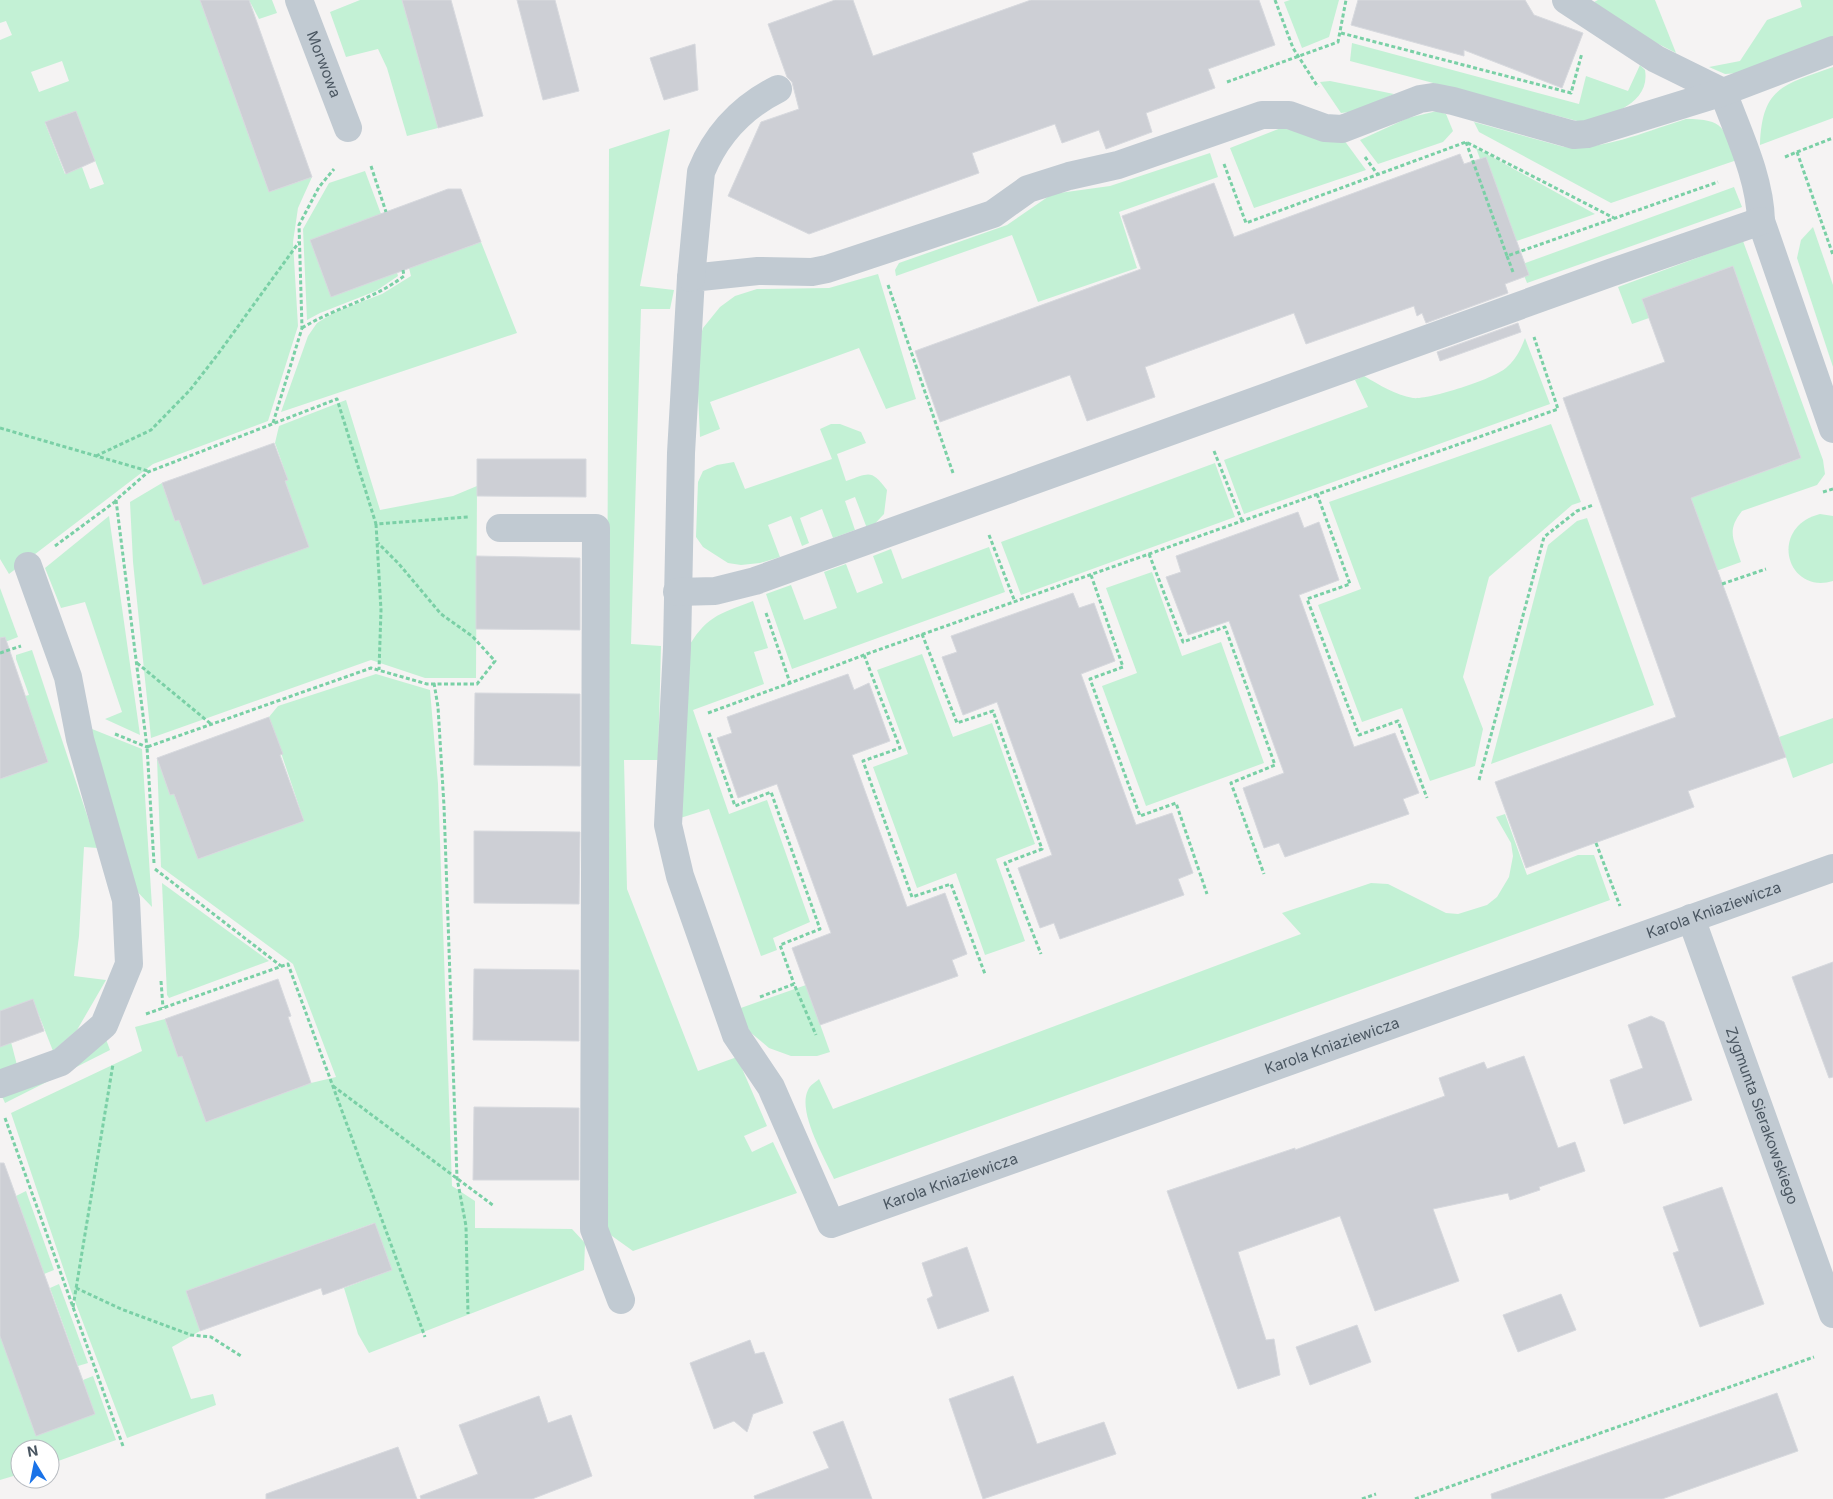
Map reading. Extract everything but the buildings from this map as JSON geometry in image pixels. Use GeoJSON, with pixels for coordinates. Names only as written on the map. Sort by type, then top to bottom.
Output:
{"type":"FeatureCollection","features":[{"type":"Feature","properties":{"kind":"street","name":"Morwowa"},"geometry":{"type":"LineString","coordinates":[[299,0],[348,128]]}},
{"type":"Feature","properties":{"kind":"street"},"geometry":{"type":"LineString","coordinates":[[1566,0],[1656,59],[1723,92],[1751,170],[1760,204],[1761,221],[1833,429]]}},
{"type":"Feature","properties":{"kind":"street"},"geometry":{"type":"LineString","coordinates":[[691,278],[758,271],[812,272],[826,269],[992,214],[1028,189],[1068,176],[1118,165],[1262,116],[1289,115],[1325,128],[1342,129],[1420,99],[1434,97],[1574,135],[1587,134],[1723,92],[1833,50]]}},
{"type":"Feature","properties":{"kind":"street"},"geometry":{"type":"LineString","coordinates":[[727,1010],[680,876],[668,825],[678,592],[681,454],[691,278],[701,172],[708,156],[737,117],[758,99],[778,88]]}},
{"type":"Feature","properties":{"kind":"street"},"geometry":{"type":"LineString","coordinates":[[678,592],[715,591],[755,581],[1761,221]]}},
{"type":"Feature","properties":{"kind":"street"},"geometry":{"type":"LineString","coordinates":[[500,528],[596,528],[594,1229],[621,1300]]}},
{"type":"Feature","properties":{"kind":"street"},"geometry":{"type":"LineString","coordinates":[[0,1084],[61,1062],[104,1025],[129,964],[126,900],[76,717],[68,676],[28,566]]}},
{"type":"Feature","properties":{"kind":"street","name":"Karola Kniaziewicza"},"geometry":{"type":"LineString","coordinates":[[727,1010],[736,1035],[778,1102],[831,1224],[1833,868]]}},
{"type":"Feature","properties":{"kind":"street","name":"Zygmunta Sierakowskiego"},"geometry":{"type":"LineString","coordinates":[[1691,918],[1833,1314]]}},
{"type":"Feature","properties":{"kind":"path"},"geometry":{"type":"LineString","coordinates":[[1275,0],[1298,57]]}},
{"type":"Feature","properties":{"kind":"path"},"geometry":{"type":"LineString","coordinates":[[1226,82],[1338,42],[1346,0]]}},
{"type":"Feature","properties":{"kind":"path"},"geometry":{"type":"LineString","coordinates":[[1341,32],[1571,93],[1592,18]]}},
{"type":"Feature","properties":{"kind":"path"},"geometry":{"type":"LineString","coordinates":[[1212,132],[1246,223],[1466,142],[1615,218]]}},
{"type":"Feature","properties":{"kind":"path"},"geometry":{"type":"LineString","coordinates":[[1507,256],[1751,170],[1833,138]]}},
{"type":"Feature","properties":{"kind":"path"},"geometry":{"type":"LineString","coordinates":[[702,715],[922,634],[1558,409],[1507,256],[1466,142]]}},
{"type":"Feature","properties":{"kind":"path"},"geometry":{"type":"LineString","coordinates":[[1797,152],[1833,256]]}},
{"type":"Feature","properties":{"kind":"path"},"geometry":{"type":"LineString","coordinates":[[371,166],[386,212]]}},
{"type":"Feature","properties":{"kind":"path"},"geometry":{"type":"LineString","coordinates":[[272,424],[302,328],[298,225],[319,187],[334,169]]}},
{"type":"Feature","properties":{"kind":"path"},"geometry":{"type":"LineString","coordinates":[[96,456],[151,430],[190,390],[299,242]]}},
{"type":"Feature","properties":{"kind":"path"},"geometry":{"type":"LineString","coordinates":[[876,252],[970,503],[1015,602]]}},
{"type":"Feature","properties":{"kind":"path"},"geometry":{"type":"LineString","coordinates":[[302,328],[320,317],[381,292],[404,276],[403,270]]}},
{"type":"Feature","properties":{"kind":"path"},"geometry":{"type":"LineString","coordinates":[[28,566],[116,500],[148,472],[337,399],[376,524],[381,610],[379,670]]}},
{"type":"Feature","properties":{"kind":"path"},"geometry":{"type":"LineString","coordinates":[[1202,420],[1242,521]]}},
{"type":"Feature","properties":{"kind":"path"},"geometry":{"type":"LineString","coordinates":[[0,428],[148,472]]}},
{"type":"Feature","properties":{"kind":"path"},"geometry":{"type":"LineString","coordinates":[[1823,492],[1833,489]]}},
{"type":"Feature","properties":{"kind":"path"},"geometry":{"type":"LineString","coordinates":[[1317,494],[1350,584],[1308,599],[1359,735],[1398,721],[1427,798]]}},
{"type":"Feature","properties":{"kind":"path"},"geometry":{"type":"LineString","coordinates":[[116,500],[147,747],[155,879]]}},
{"type":"Feature","properties":{"kind":"path"},"geometry":{"type":"LineString","coordinates":[[1479,780],[1544,537],[1577,511],[1593,505]]}},
{"type":"Feature","properties":{"kind":"path"},"geometry":{"type":"LineString","coordinates":[[376,524],[475,516],[500,528]]}},
{"type":"Feature","properties":{"kind":"path"},"geometry":{"type":"LineString","coordinates":[[76,717],[147,747],[371,668],[427,684],[477,684],[494,661],[472,636],[441,614],[399,564],[378,543]]}},
{"type":"Feature","properties":{"kind":"path"},"geometry":{"type":"LineString","coordinates":[[1148,554],[1183,642],[1225,628],[1272,756],[1275,766],[1231,783],[1264,874]]}},
{"type":"Feature","properties":{"kind":"path"},"geometry":{"type":"LineString","coordinates":[[1722,584],[1766,569]]}},
{"type":"Feature","properties":{"kind":"path"},"geometry":{"type":"LineString","coordinates":[[1091,575],[1123,667],[1090,679],[1140,816],[1176,803],[1207,894]]}},
{"type":"Feature","properties":{"kind":"path"},"geometry":{"type":"LineString","coordinates":[[755,581],[790,683]]}},
{"type":"Feature","properties":{"kind":"path"},"geometry":{"type":"LineString","coordinates":[[922,634],[957,723],[993,711],[1042,848],[1005,863],[1041,954]]}},
{"type":"Feature","properties":{"kind":"path"},"geometry":{"type":"LineString","coordinates":[[864,655],[900,748],[863,761],[912,897],[951,884],[985,974]]}},
{"type":"Feature","properties":{"kind":"path"},"geometry":{"type":"LineString","coordinates":[[137,663],[211,724]]}},
{"type":"Feature","properties":{"kind":"path"},"geometry":{"type":"LineString","coordinates":[[434,683],[438,707],[444,806],[457,1178],[466,1226],[468,1314]]}},
{"type":"Feature","properties":{"kind":"path"},"geometry":{"type":"LineString","coordinates":[[705,724],[735,806],[771,792],[820,929],[780,945],[816,1035]]}},
{"type":"Feature","properties":{"kind":"path"},"geometry":{"type":"LineString","coordinates":[[1596,843],[1620,907]]}},
{"type":"Feature","properties":{"kind":"path"},"geometry":{"type":"LineString","coordinates":[[154,869],[282,966]]}},
{"type":"Feature","properties":{"kind":"path"},"geometry":{"type":"LineString","coordinates":[[288,964],[426,1338]]}},
{"type":"Feature","properties":{"kind":"path"},"geometry":{"type":"LineString","coordinates":[[161,978],[163,1008]]}},
{"type":"Feature","properties":{"kind":"path"},"geometry":{"type":"LineString","coordinates":[[727,1010],[794,984]]}},
{"type":"Feature","properties":{"kind":"path"},"geometry":{"type":"LineString","coordinates":[[73,1308],[113,1062]]}},
{"type":"Feature","properties":{"kind":"path"},"geometry":{"type":"LineString","coordinates":[[333,1085],[494,1206]]}},
{"type":"Feature","properties":{"kind":"path"},"geometry":{"type":"LineString","coordinates":[[2,1112],[123,1446]]}},
{"type":"Feature","properties":{"kind":"path"},"geometry":{"type":"LineString","coordinates":[[76,1288],[121,1309],[192,1335],[211,1337],[241,1356]]}},
{"type":"Feature","properties":{"kind":"path"},"geometry":{"type":"LineString","coordinates":[[1415,1499],[1814,1356]]}},
{"type":"Feature","properties":{"kind":"path"},"geometry":{"type":"LineString","coordinates":[[1362,1499],[1376,1494]]}},
{"type":"Feature","properties":{"kind":"green space"},"geometry":{"type":"Polygon","coordinates":[[[0,0],[200,0],[269,192],[312,177],[298,208],[293,242],[298,326],[268,421],[153,464],[9,574],[0,559],[0,40],[12,35],[6,21],[0,23],[0,0]],[[62,61],[31,72],[39,92],[69,81],[62,61]],[[76,111],[45,123],[65,174],[82,167],[90,189],[104,184],[76,111]]]}},
{"type":"Feature","properties":{"kind":"green space"},"geometry":{"type":"Polygon","coordinates":[[[249,0],[272,0],[277,13],[259,19],[249,0]]]}},
{"type":"Feature","properties":{"kind":"green space"},"geometry":{"type":"Polygon","coordinates":[[[360,0],[402,0],[438,128],[407,136],[387,68],[378,49],[346,57],[330,12],[360,0]]]}},
{"type":"Feature","properties":{"kind":"green space"},"geometry":{"type":"Polygon","coordinates":[[[1290,0],[1339,0],[1329,37],[1302,48],[1284,2],[1290,0]]]}},
{"type":"Feature","properties":{"kind":"green space"},"geometry":{"type":"Polygon","coordinates":[[[1598,0],[1655,0],[1676,53],[1637,33],[1594,2],[1598,0]]]}},
{"type":"Feature","properties":{"kind":"green space"},"geometry":{"type":"Polygon","coordinates":[[[1800,0],[1833,0],[1833,37],[1740,73],[1725,74],[1709,67],[1740,61],[1767,20],[1802,7],[1800,0]]]}},
{"type":"Feature","properties":{"kind":"green space"},"geometry":{"type":"Polygon","coordinates":[[[1352,43],[1579,104],[1586,76],[1628,91],[1640,65],[1645,70],[1645,82],[1641,92],[1634,101],[1625,107],[1603,117],[1581,122],[1350,61],[1352,43]]]}},
{"type":"Feature","properties":{"kind":"green space"},"geometry":{"type":"Polygon","coordinates":[[[1833,67],[1833,118],[1760,145],[1765,110],[1771,99],[1789,84],[1833,67]]]}},
{"type":"Feature","properties":{"kind":"green space"},"geometry":{"type":"Polygon","coordinates":[[[1330,81],[1394,94],[1358,111],[1341,113],[1320,82],[1330,81]]]}},
{"type":"Feature","properties":{"kind":"green space"},"geometry":{"type":"Polygon","coordinates":[[[1437,111],[1446,114],[1453,131],[1443,142],[1378,164],[1360,140],[1408,118],[1437,111]]]}},
{"type":"Feature","properties":{"kind":"green space"},"geometry":{"type":"Polygon","coordinates":[[[1686,119],[1708,121],[1721,128],[1729,140],[1737,160],[1611,203],[1479,132],[1474,122],[1564,147],[1579,147],[1595,146],[1626,139],[1686,119]]]}},
{"type":"Feature","properties":{"kind":"green space"},"geometry":{"type":"Polygon","coordinates":[[[1281,128],[1344,140],[1366,170],[1254,208],[1230,148],[1281,128]]]}},
{"type":"Feature","properties":{"kind":"green space"},"geometry":{"type":"Polygon","coordinates":[[[670,129],[640,286],[674,290],[670,309],[641,309],[631,644],[661,646],[658,760],[624,760],[627,889],[698,1071],[737,1057],[767,1126],[744,1136],[752,1152],[773,1142],[797,1193],[633,1251],[605,1231],[609,149],[670,129]]]}},
{"type":"Feature","properties":{"kind":"green space"},"geometry":{"type":"Polygon","coordinates":[[[1476,148],[1595,214],[1511,243],[1476,148]]]}},
{"type":"Feature","properties":{"kind":"green space"},"geometry":{"type":"Polygon","coordinates":[[[1210,153],[1218,177],[1119,212],[1137,268],[1038,302],[1012,235],[896,276],[895,270],[899,263],[1007,225],[1052,194],[1110,186],[1210,153]]]}},
{"type":"Feature","properties":{"kind":"green space"},"geometry":{"type":"Polygon","coordinates":[[[365,171],[381,214],[398,276],[376,291],[307,320],[303,229],[329,183],[365,171]]]}},
{"type":"Feature","properties":{"kind":"green space"},"geometry":{"type":"Polygon","coordinates":[[[1734,187],[1742,207],[1527,283],[1520,265],[1734,187]]]}},
{"type":"Feature","properties":{"kind":"green space"},"geometry":{"type":"Polygon","coordinates":[[[1813,227],[1833,285],[1833,367],[1797,258],[1801,240],[1813,227]]]}},
{"type":"Feature","properties":{"kind":"green space"},"geometry":{"type":"Polygon","coordinates":[[[1743,241],[1823,460],[1825,474],[1817,485],[1742,511],[1734,524],[1733,530],[1734,541],[1741,562],[1716,571],[1687,487],[1711,491],[1801,458],[1733,266],[1642,299],[1649,318],[1632,324],[1618,287],[1743,241]]]}},
{"type":"Feature","properties":{"kind":"green space"},"geometry":{"type":"Polygon","coordinates":[[[481,242],[517,333],[281,412],[308,336],[317,323],[335,312],[382,294],[411,276],[409,268],[481,242]]]}},
{"type":"Feature","properties":{"kind":"green space"},"geometry":{"type":"Polygon","coordinates":[[[878,274],[916,399],[886,409],[859,348],[710,402],[720,429],[700,437],[696,349],[703,328],[720,307],[735,296],[757,289],[829,288],[878,274]]]}},
{"type":"Feature","properties":{"kind":"green space"},"geometry":{"type":"Polygon","coordinates":[[[1525,338],[1550,404],[1244,514],[1224,460],[1368,407],[1355,380],[1364,376],[1406,397],[1421,398],[1433,396],[1501,372],[1516,357],[1525,338]]]}},
{"type":"Feature","properties":{"kind":"green space"},"geometry":{"type":"Polygon","coordinates":[[[346,400],[380,510],[453,496],[477,486],[476,678],[425,678],[371,660],[151,738],[133,562],[130,502],[162,483],[175,521],[179,520],[203,585],[308,547],[285,481],[288,480],[275,443],[279,426],[346,400]]]}},
{"type":"Feature","properties":{"kind":"green space"},"geometry":{"type":"Polygon","coordinates":[[[831,424],[840,424],[861,432],[866,443],[837,454],[846,481],[870,475],[877,479],[887,490],[884,514],[868,531],[855,497],[845,501],[855,530],[833,538],[822,509],[800,518],[809,543],[802,546],[791,516],[768,525],[780,557],[760,563],[741,565],[728,563],[703,547],[696,537],[698,482],[703,471],[717,465],[734,462],[745,489],[832,459],[820,429],[831,424]]]}},
{"type":"Feature","properties":{"kind":"green space"},"geometry":{"type":"Polygon","coordinates":[[[1551,424],[1581,502],[1572,505],[1489,577],[1463,677],[1483,729],[1475,766],[1430,781],[1402,708],[1362,722],[1318,605],[1361,589],[1329,502],[1551,424]]]}},
{"type":"Feature","properties":{"kind":"green space"},"geometry":{"type":"Polygon","coordinates":[[[1215,463],[1235,517],[1021,595],[1001,542],[1215,463]]]}},
{"type":"Feature","properties":{"kind":"green space"},"geometry":{"type":"Polygon","coordinates":[[[1820,514],[1833,516],[1833,581],[1817,583],[1804,578],[1795,569],[1789,558],[1789,545],[1793,532],[1804,521],[1820,514]]]}},
{"type":"Feature","properties":{"kind":"green space"},"geometry":{"type":"Polygon","coordinates":[[[109,516],[140,735],[105,719],[122,712],[85,602],[61,608],[45,568],[109,516]]]}},
{"type":"Feature","properties":{"kind":"green space"},"geometry":{"type":"Polygon","coordinates":[[[1587,518],[1654,705],[1491,764],[1548,545],[1577,521],[1587,518]]]}},
{"type":"Feature","properties":{"kind":"green space"},"geometry":{"type":"Polygon","coordinates":[[[989,547],[1005,592],[792,669],[766,594],[791,585],[804,620],[837,608],[824,572],[846,564],[857,593],[883,583],[873,556],[891,549],[902,579],[989,547]]]}},
{"type":"Feature","properties":{"kind":"green space"},"geometry":{"type":"Polygon","coordinates":[[[1152,572],[1182,656],[1221,642],[1264,763],[1146,806],[1102,686],[1137,673],[1106,588],[1152,572]]]}},
{"type":"Feature","properties":{"kind":"green space"},"geometry":{"type":"Polygon","coordinates":[[[0,588],[18,637],[0,644],[0,588]]]}},
{"type":"Feature","properties":{"kind":"green space"},"geometry":{"type":"Polygon","coordinates":[[[753,601],[768,648],[754,652],[764,684],[693,710],[729,814],[767,800],[810,922],[773,938],[777,950],[761,956],[709,809],[677,819],[686,651],[706,623],[721,614],[753,601]]]}},
{"type":"Feature","properties":{"kind":"green space"},"geometry":{"type":"Polygon","coordinates":[[[32,650],[98,848],[84,847],[79,936],[74,976],[106,980],[77,1030],[53,1051],[33,1000],[11,1042],[18,1069],[0,1076],[0,779],[48,762],[25,696],[29,695],[16,659],[16,655],[32,650]]]}},
{"type":"Feature","properties":{"kind":"green space"},"geometry":{"type":"Polygon","coordinates":[[[922,654],[953,737],[992,723],[1035,844],[996,859],[1025,941],[985,955],[956,873],[917,888],[873,767],[908,754],[877,670],[922,654]]]}},
{"type":"Feature","properties":{"kind":"green space"},"geometry":{"type":"Polygon","coordinates":[[[376,674],[430,690],[438,784],[452,1186],[475,1201],[475,1228],[572,1229],[585,1243],[584,1270],[369,1353],[358,1334],[344,1288],[392,1270],[374,1223],[186,1291],[200,1331],[172,1347],[191,1399],[213,1394],[216,1405],[127,1438],[71,1291],[11,1113],[142,1051],[135,1027],[165,1019],[178,1057],[182,1056],[206,1122],[311,1083],[336,1077],[293,964],[161,867],[157,758],[170,795],[174,794],[198,859],[304,821],[269,717],[278,706],[376,674]]]}},
{"type":"Feature","properties":{"kind":"green space"},"geometry":{"type":"Polygon","coordinates":[[[1833,718],[1833,763],[1793,778],[1779,737],[1833,718]]]}},
{"type":"Feature","properties":{"kind":"green space"},"geometry":{"type":"Polygon","coordinates":[[[92,729],[142,749],[152,907],[128,882],[88,735],[92,729]]]}},
{"type":"Feature","properties":{"kind":"green space"},"geometry":{"type":"Polygon","coordinates":[[[1505,814],[1527,875],[1578,855],[1594,855],[1610,900],[834,1179],[814,1135],[806,1110],[808,1090],[819,1079],[833,1109],[1301,934],[1282,913],[1371,883],[1388,884],[1446,913],[1458,914],[1487,905],[1497,897],[1509,877],[1513,856],[1511,843],[1496,817],[1505,814]]]}},
{"type":"Feature","properties":{"kind":"green space"},"geometry":{"type":"Polygon","coordinates":[[[162,883],[269,961],[169,998],[167,995],[162,883]]]}},
{"type":"Feature","properties":{"kind":"green space"},"geometry":{"type":"Polygon","coordinates":[[[806,985],[830,1052],[817,1056],[791,1056],[769,1048],[750,1032],[738,1009],[806,985]]]}},
{"type":"Feature","properties":{"kind":"green space"},"geometry":{"type":"Polygon","coordinates":[[[104,1034],[110,1050],[5,1103],[1,1094],[104,1034]]]}},
{"type":"Feature","properties":{"kind":"green space"},"geometry":{"type":"Polygon","coordinates":[[[26,1191],[54,1270],[44,1274],[16,1196],[26,1191]]]}},
{"type":"Feature","properties":{"kind":"green space"},"geometry":{"type":"Polygon","coordinates":[[[59,1284],[88,1363],[78,1366],[50,1288],[59,1284]]]}},
{"type":"Feature","properties":{"kind":"green space"},"geometry":{"type":"Polygon","coordinates":[[[0,1336],[94,1414],[83,1380],[93,1376],[116,1440],[60,1460],[60,1439],[10,1439],[10,1477],[0,1480],[0,1336]]]}}]}
